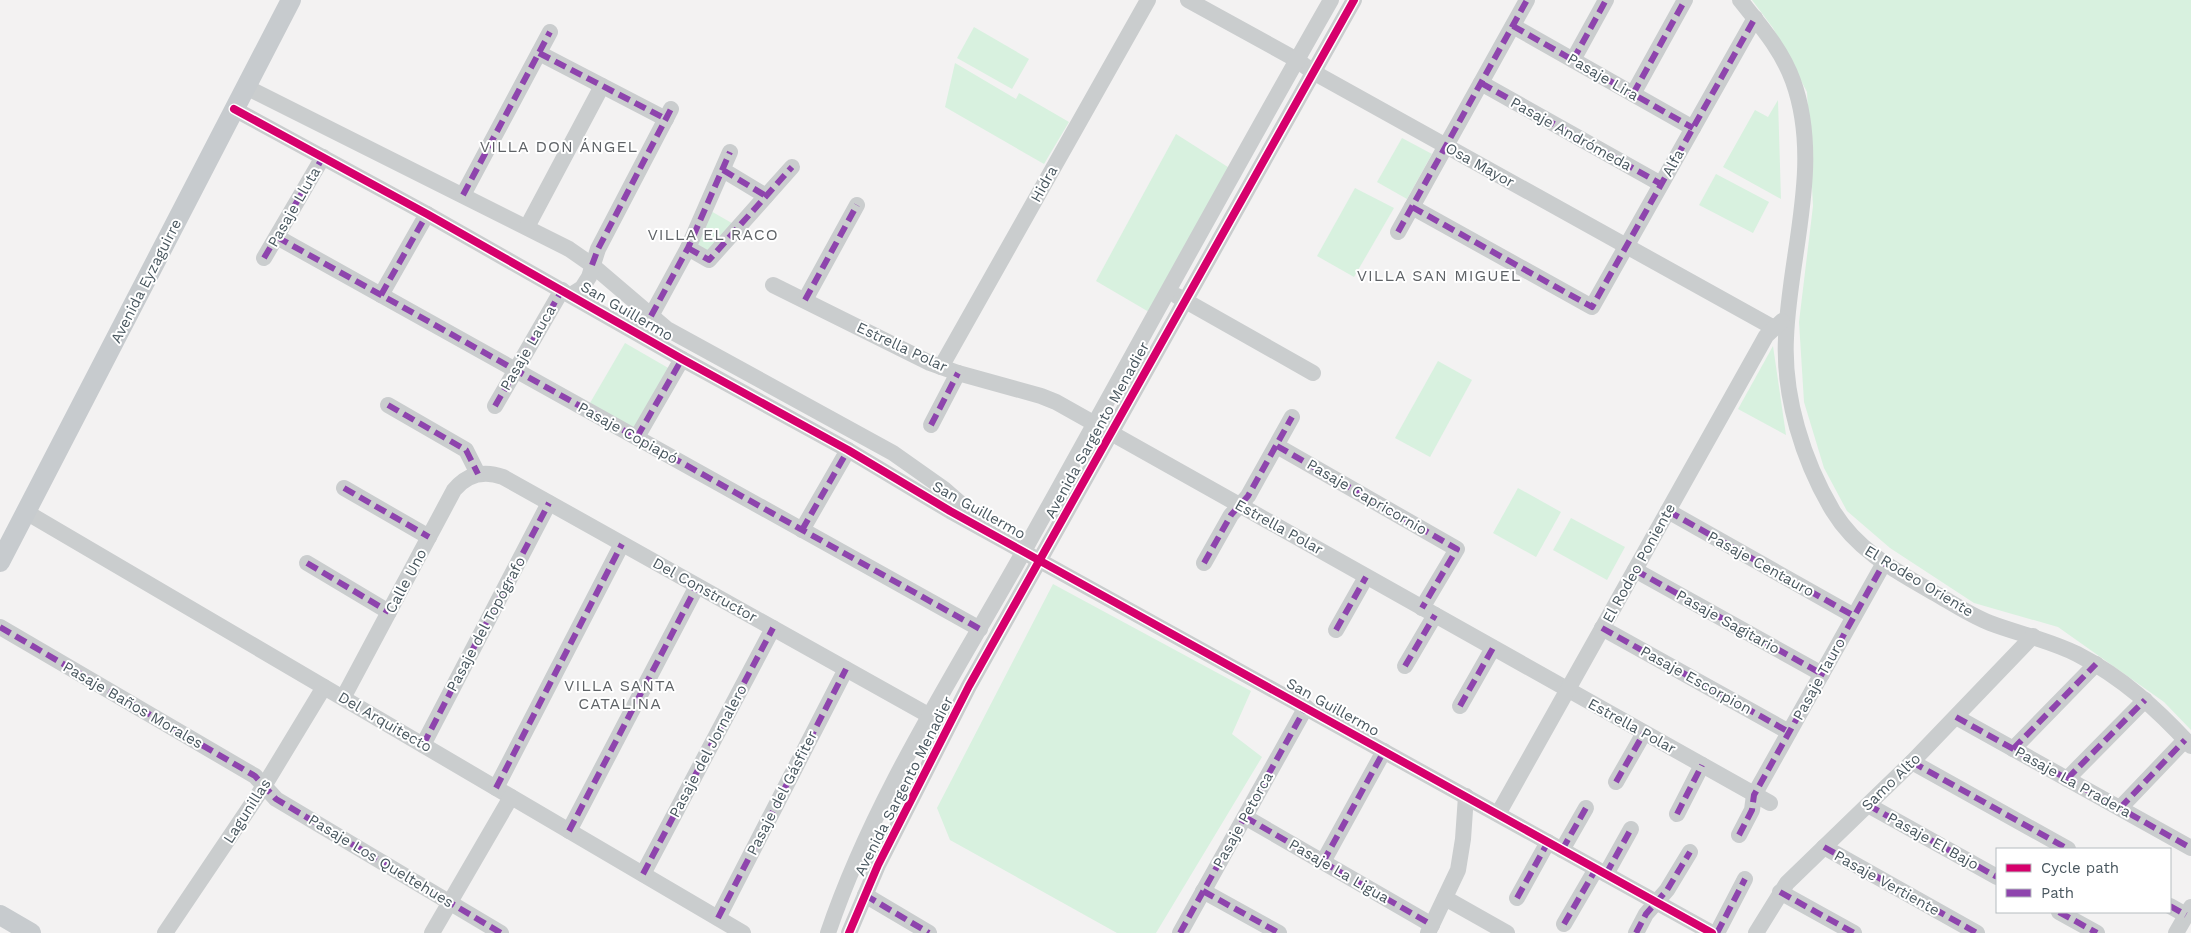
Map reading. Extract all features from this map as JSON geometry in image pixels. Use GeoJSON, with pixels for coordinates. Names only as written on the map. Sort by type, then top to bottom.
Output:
{"type":"FeatureCollection","features":[{"type":"Feature","properties":{"kind":"main road","name":"Avenida Eyzaguirre"},"geometry":{"type":"LineString","coordinates":[[0,562],[291,0]]}},
{"type":"Feature","properties":{"kind":"main road"},"geometry":{"type":"LineString","coordinates":[[0,915],[31,933]]}},
{"type":"Feature","properties":{"kind":"street","name":"Hidra"},"geometry":{"type":"LineString","coordinates":[[941,367],[1148,0]]}},
{"type":"Feature","properties":{"kind":"street","name":"Osa Mayor"},"geometry":{"type":"LineString","coordinates":[[1188,0],[1297,60],[1313,72],[1774,328]]}},
{"type":"Feature","properties":{"kind":"street","name":"Avenida Sargento Menadier"},"geometry":{"type":"LineString","coordinates":[[828,933],[861,850],[930,716],[1331,0]]}},
{"type":"Feature","properties":{"kind":"street","name":"Avenida Sargento Menadier"},"geometry":{"type":"LineString","coordinates":[[849,933],[878,865],[969,686],[1354,0]]}},
{"type":"Feature","properties":{"kind":"street"},"geometry":{"type":"LineString","coordinates":[[1398,232],[1527,0]]}},
{"type":"Feature","properties":{"kind":"street"},"geometry":{"type":"LineString","coordinates":[[1573,60],[1606,0]]}},
{"type":"Feature","properties":{"kind":"street"},"geometry":{"type":"LineString","coordinates":[[1633,94],[1685,0]]}},
{"type":"Feature","properties":{"kind":"street","name":"El Rodeo Oriente"},"geometry":{"type":"LineString","coordinates":[[1740,0],[1774,44],[1788,68],[1796,90],[1804,136],[1804,175],[1785,352],[1788,388],[1803,443],[1832,509],[1849,534],[1864,549],[1884,563],[1986,621],[2033,636],[2076,653],[2096,664],[2145,700],[2188,743]]}},
{"type":"Feature","properties":{"kind":"street","name":"Alfa"},"geometry":{"type":"LineString","coordinates":[[1412,207],[1592,307],[1755,18]]}},
{"type":"Feature","properties":{"kind":"street","name":"Pasaje Lira"},"geometry":{"type":"LineString","coordinates":[[1513,26],[1693,128]]}},
{"type":"Feature","properties":{"kind":"street"},"geometry":{"type":"LineString","coordinates":[[463,195],[550,32]]}},
{"type":"Feature","properties":{"kind":"street"},"geometry":{"type":"LineString","coordinates":[[527,227],[602,86],[539,53]]}},
{"type":"Feature","properties":{"kind":"street","name":"Pasaje Andrómeda"},"geometry":{"type":"LineString","coordinates":[[1481,83],[1661,184]]}},
{"type":"Feature","properties":{"kind":"street","name":"Pasaje Lauca"},"geometry":{"type":"LineString","coordinates":[[495,406],[515,369],[566,292],[586,283],[598,249],[668,114],[602,86]]}},
{"type":"Feature","properties":{"kind":"street","name":"San Guillermo"},"geometry":{"type":"LineString","coordinates":[[246,87],[569,249],[592,265],[651,316],[682,338],[901,458],[944,488],[1001,538]]}},
{"type":"Feature","properties":{"kind":"street","name":"San Guillermo"},"geometry":{"type":"LineString","coordinates":[[234,109],[427,214],[682,359],[848,450],[950,511],[1306,707],[1707,932]]}},
{"type":"Feature","properties":{"kind":"street"},"geometry":{"type":"LineString","coordinates":[[651,316],[688,248],[730,152]]}},
{"type":"Feature","properties":{"kind":"street","name":"Pasaje Lluta"},"geometry":{"type":"LineString","coordinates":[[264,258],[324,157]]}},
{"type":"Feature","properties":{"kind":"street"},"geometry":{"type":"LineString","coordinates":[[688,248],[709,260],[792,167]]}},
{"type":"Feature","properties":{"kind":"street"},"geometry":{"type":"LineString","coordinates":[[722,170],[766,196]]}},
{"type":"Feature","properties":{"kind":"street"},"geometry":{"type":"LineString","coordinates":[[805,300],[857,205]]}},
{"type":"Feature","properties":{"kind":"street"},"geometry":{"type":"LineString","coordinates":[[380,294],[427,214]]}},
{"type":"Feature","properties":{"kind":"street","name":"Pasaje Copiapó"},"geometry":{"type":"LineString","coordinates":[[277,237],[980,629]]}},
{"type":"Feature","properties":{"kind":"street","name":"Estrella Polar"},"geometry":{"type":"LineString","coordinates":[[773,284],[941,367],[1041,396],[1095,424],[1770,804]]}},
{"type":"Feature","properties":{"kind":"street"},"geometry":{"type":"LineString","coordinates":[[1169,291],[1313,372]]}},
{"type":"Feature","properties":{"kind":"street","name":"El Rodeo Poniente"},"geometry":{"type":"LineString","coordinates":[[1498,814],[1761,345],[1774,328],[1788,318]]}},
{"type":"Feature","properties":{"kind":"street"},"geometry":{"type":"LineString","coordinates":[[637,437],[682,359]]}},
{"type":"Feature","properties":{"kind":"street"},"geometry":{"type":"LineString","coordinates":[[931,425],[958,373]]}},
{"type":"Feature","properties":{"kind":"street"},"geometry":{"type":"LineString","coordinates":[[388,404],[466,450],[478,474]]}},
{"type":"Feature","properties":{"kind":"street"},"geometry":{"type":"LineString","coordinates":[[1204,563],[1231,515],[1248,496],[1292,417]]}},
{"type":"Feature","properties":{"kind":"street","name":"Pasaje Capricornio"},"geometry":{"type":"LineString","coordinates":[[1277,446],[1457,549],[1428,611]]}},
{"type":"Feature","properties":{"kind":"street"},"geometry":{"type":"LineString","coordinates":[[802,530],[848,450]]}},
{"type":"Feature","properties":{"kind":"street","name":"Del Constructor"},"geometry":{"type":"LineString","coordinates":[[478,474],[487,473],[503,477],[930,716]]}},
{"type":"Feature","properties":{"kind":"street","name":"Calle Uno"},"geometry":{"type":"LineString","coordinates":[[343,698],[454,490],[465,479],[478,474]]}},
{"type":"Feature","properties":{"kind":"street"},"geometry":{"type":"LineString","coordinates":[[344,488],[429,537]]}},
{"type":"Feature","properties":{"kind":"street","name":"Pasaje del Topógrafo"},"geometry":{"type":"LineString","coordinates":[[423,745],[549,503]]}},
{"type":"Feature","properties":{"kind":"street","name":"Pasaje Centauro"},"geometry":{"type":"LineString","coordinates":[[1668,511],[1854,616]]}},
{"type":"Feature","properties":{"kind":"street","name":"Del Arquitecto"},"geometry":{"type":"LineString","coordinates":[[26,512],[743,933]]}},
{"type":"Feature","properties":{"kind":"street"},"geometry":{"type":"LineString","coordinates":[[496,788],[622,544]]}},
{"type":"Feature","properties":{"kind":"street"},"geometry":{"type":"LineString","coordinates":[[307,563],[389,612]]}},
{"type":"Feature","properties":{"kind":"street","name":"Pasaje Tauro"},"geometry":{"type":"LineString","coordinates":[[1739,835],[1752,810],[1754,794],[1884,563]]}},
{"type":"Feature","properties":{"kind":"street","name":"Pasaje Sagitario"},"geometry":{"type":"LineString","coordinates":[[1635,570],[1822,674]]}},
{"type":"Feature","properties":{"kind":"street"},"geometry":{"type":"LineString","coordinates":[[1336,630],[1366,577]]}},
{"type":"Feature","properties":{"kind":"street"},"geometry":{"type":"LineString","coordinates":[[570,831],[697,586]]}},
{"type":"Feature","properties":{"kind":"street"},"geometry":{"type":"LineString","coordinates":[[1405,666],[1428,611]]}},
{"type":"Feature","properties":{"kind":"street","name":"Pasaje Baños Morales"},"geometry":{"type":"LineString","coordinates":[[0,628],[255,776],[264,786]]}},
{"type":"Feature","properties":{"kind":"street","name":"Pasaje del Jornalero"},"geometry":{"type":"LineString","coordinates":[[643,874],[772,628]]}},
{"type":"Feature","properties":{"kind":"street","name":"Pasaje Escorpion"},"geometry":{"type":"LineString","coordinates":[[1602,628],[1789,732]]}},
{"type":"Feature","properties":{"kind":"street","name":"Samo Alto"},"geometry":{"type":"LineString","coordinates":[[1756,933],[1787,883],[1912,762],[2033,636]]}},
{"type":"Feature","properties":{"kind":"street"},"geometry":{"type":"LineString","coordinates":[[1460,706],[1493,648]]}},
{"type":"Feature","properties":{"kind":"street"},"geometry":{"type":"LineString","coordinates":[[2013,749],[2096,664]]}},
{"type":"Feature","properties":{"kind":"street","name":"Pasaje del Gásfiter"},"geometry":{"type":"LineString","coordinates":[[718,918],[846,669]]}},
{"type":"Feature","properties":{"kind":"street","name":"Lagunillas"},"geometry":{"type":"LineString","coordinates":[[165,933],[264,786],[324,687]]}},
{"type":"Feature","properties":{"kind":"street"},"geometry":{"type":"LineString","coordinates":[[2067,779],[2145,700]]}},
{"type":"Feature","properties":{"kind":"street","name":"Pasaje Petorca"},"geometry":{"type":"LineString","coordinates":[[1180,933],[1306,707]]}},
{"type":"Feature","properties":{"kind":"street","name":"Pasaje La Pradera"},"geometry":{"type":"LineString","coordinates":[[1956,717],[2191,848]]}},
{"type":"Feature","properties":{"kind":"street"},"geometry":{"type":"LineString","coordinates":[[1616,782],[1644,733]]}},
{"type":"Feature","properties":{"kind":"street"},"geometry":{"type":"LineString","coordinates":[[2120,808],[2188,743]]}},
{"type":"Feature","properties":{"kind":"street"},"geometry":{"type":"LineString","coordinates":[[1323,862],[1384,751]]}},
{"type":"Feature","properties":{"kind":"street"},"geometry":{"type":"LineString","coordinates":[[1912,762],[2066,848]]}},
{"type":"Feature","properties":{"kind":"street"},"geometry":{"type":"LineString","coordinates":[[1677,814],[1702,765]]}},
{"type":"Feature","properties":{"kind":"street","name":"Pasaje Los Queltehues"},"geometry":{"type":"LineString","coordinates":[[264,786],[276,799],[501,933]]}},
{"type":"Feature","properties":{"kind":"street"},"geometry":{"type":"LineString","coordinates":[[1430,929],[1458,870],[1466,796]]}},
{"type":"Feature","properties":{"kind":"street"},"geometry":{"type":"LineString","coordinates":[[432,933],[512,797]]}},
{"type":"Feature","properties":{"kind":"street","name":"Pasaje El Bajo"},"geometry":{"type":"LineString","coordinates":[[1868,804],[1996,876]]}},
{"type":"Feature","properties":{"kind":"street"},"geometry":{"type":"LineString","coordinates":[[1517,898],[1586,808]]}},
{"type":"Feature","properties":{"kind":"street","name":"Pasaje La Ligua"},"geometry":{"type":"LineString","coordinates":[[1245,817],[1323,862],[1430,929]]}},
{"type":"Feature","properties":{"kind":"street"},"geometry":{"type":"LineString","coordinates":[[1564,924],[1631,829]]}},
{"type":"Feature","properties":{"kind":"street","name":"Pasaje Vertiente"},"geometry":{"type":"LineString","coordinates":[[1824,847],[1977,933]]}},
{"type":"Feature","properties":{"kind":"street"},"geometry":{"type":"LineString","coordinates":[[1636,933],[1646,914],[1667,890],[1690,852]]}},
{"type":"Feature","properties":{"kind":"street"},"geometry":{"type":"LineString","coordinates":[[1707,932],[1745,879]]}},
{"type":"Feature","properties":{"kind":"street"},"geometry":{"type":"LineString","coordinates":[[1203,891],[1279,933]]}},
{"type":"Feature","properties":{"kind":"street"},"geometry":{"type":"LineString","coordinates":[[1780,892],[1854,933]]}},
{"type":"Feature","properties":{"kind":"street"},"geometry":{"type":"LineString","coordinates":[[865,895],[929,933]]}},
{"type":"Feature","properties":{"kind":"street"},"geometry":{"type":"LineString","coordinates":[[1445,898],[1507,933]]}},
{"type":"Feature","properties":{"kind":"street"},"geometry":{"type":"LineString","coordinates":[[2171,906],[2189,911],[2176,933]]}},
{"type":"Feature","properties":{"kind":"street"},"geometry":{"type":"LineString","coordinates":[[2061,913],[2097,933]]}},
{"type":"Feature","properties":{"kind":"green space"},"geometry":{"type":"Polygon","coordinates":[[[1752,0],[2191,0],[2191,730],[2164,702],[2058,627],[1974,603],[1890,548],[1847,511],[1824,468],[1804,402],[1799,322],[1813,206],[1807,92],[1773,28],[1752,0]]]}},
{"type":"Feature","properties":{"kind":"green space"},"geometry":{"type":"Polygon","coordinates":[[[974,27],[1029,59],[1012,89],[957,58],[974,27]]]}},
{"type":"Feature","properties":{"kind":"green space"},"geometry":{"type":"Polygon","coordinates":[[[955,63],[1016,99],[1019,93],[1069,122],[1044,164],[945,107],[955,63]]]}},
{"type":"Feature","properties":{"kind":"green space"},"geometry":{"type":"Polygon","coordinates":[[[1778,100],[1781,199],[1723,167],[1755,110],[1768,117],[1778,100]]]}},
{"type":"Feature","properties":{"kind":"green space"},"geometry":{"type":"Polygon","coordinates":[[[1176,134],[1231,169],[1149,312],[1096,281],[1176,134]]]}},
{"type":"Feature","properties":{"kind":"green space"},"geometry":{"type":"Polygon","coordinates":[[[1402,138],[1432,154],[1407,199],[1377,182],[1402,138]]]}},
{"type":"Feature","properties":{"kind":"green space"},"geometry":{"type":"Polygon","coordinates":[[[1716,174],[1769,202],[1753,233],[1699,205],[1716,174]]]}},
{"type":"Feature","properties":{"kind":"green space"},"geometry":{"type":"Polygon","coordinates":[[[1355,188],[1394,208],[1354,277],[1317,256],[1355,188]]]}},
{"type":"Feature","properties":{"kind":"green space"},"geometry":{"type":"Polygon","coordinates":[[[709,210],[737,226],[710,256],[692,245],[709,210]]]}},
{"type":"Feature","properties":{"kind":"green space"},"geometry":{"type":"Polygon","coordinates":[[[625,343],[670,369],[634,429],[590,403],[625,343]]]}},
{"type":"Feature","properties":{"kind":"green space"},"geometry":{"type":"Polygon","coordinates":[[[1773,346],[1786,435],[1738,409],[1773,346]]]}},
{"type":"Feature","properties":{"kind":"green space"},"geometry":{"type":"Polygon","coordinates":[[[1438,361],[1472,380],[1430,457],[1395,438],[1438,361]]]}},
{"type":"Feature","properties":{"kind":"green space"},"geometry":{"type":"Polygon","coordinates":[[[1518,488],[1561,512],[1536,557],[1493,533],[1518,488]]]}},
{"type":"Feature","properties":{"kind":"green space"},"geometry":{"type":"Polygon","coordinates":[[[1571,518],[1625,547],[1607,580],[1553,550],[1571,518]]]}},
{"type":"Feature","properties":{"kind":"green space"},"geometry":{"type":"Polygon","coordinates":[[[1053,584],[1251,691],[1232,734],[1262,757],[1156,933],[1117,933],[950,840],[937,808],[1053,584]]]}},
{"type":"Feature","properties":{"kind":"marked path"},"geometry":{"type":"LineString","coordinates":[[1398,232],[1527,0]]}},
{"type":"Feature","properties":{"kind":"marked path"},"geometry":{"type":"LineString","coordinates":[[1573,60],[1606,0]]}},
{"type":"Feature","properties":{"kind":"marked path"},"geometry":{"type":"LineString","coordinates":[[1633,94],[1685,0]]}},
{"type":"Feature","properties":{"kind":"marked path"},"geometry":{"type":"LineString","coordinates":[[1412,207],[1592,307],[1755,18]]}},
{"type":"Feature","properties":{"kind":"marked path"},"geometry":{"type":"LineString","coordinates":[[1513,26],[1693,128]]}},
{"type":"Feature","properties":{"kind":"marked path"},"geometry":{"type":"LineString","coordinates":[[463,195],[550,32]]}},
{"type":"Feature","properties":{"kind":"marked path"},"geometry":{"type":"LineString","coordinates":[[539,53],[666,119]]}},
{"type":"Feature","properties":{"kind":"marked path"},"geometry":{"type":"LineString","coordinates":[[1481,83],[1661,184]]}},
{"type":"Feature","properties":{"kind":"marked path"},"geometry":{"type":"LineString","coordinates":[[592,265],[598,249],[671,109]]}},
{"type":"Feature","properties":{"kind":"marked path"},"geometry":{"type":"LineString","coordinates":[[651,316],[688,248],[730,152]]}},
{"type":"Feature","properties":{"kind":"marked path"},"geometry":{"type":"LineString","coordinates":[[264,258],[323,157]]}},
{"type":"Feature","properties":{"kind":"marked path"},"geometry":{"type":"LineString","coordinates":[[688,248],[709,260],[792,167]]}},
{"type":"Feature","properties":{"kind":"marked path"},"geometry":{"type":"LineString","coordinates":[[723,170],[766,196]]}},
{"type":"Feature","properties":{"kind":"marked path"},"geometry":{"type":"LineString","coordinates":[[805,300],[857,205]]}},
{"type":"Feature","properties":{"kind":"marked path"},"geometry":{"type":"LineString","coordinates":[[381,295],[427,214]]}},
{"type":"Feature","properties":{"kind":"marked path"},"geometry":{"type":"LineString","coordinates":[[277,237],[980,629]]}},
{"type":"Feature","properties":{"kind":"marked path"},"geometry":{"type":"LineString","coordinates":[[495,406],[562,290]]}},
{"type":"Feature","properties":{"kind":"marked path"},"geometry":{"type":"LineString","coordinates":[[637,437],[682,359]]}},
{"type":"Feature","properties":{"kind":"marked path"},"geometry":{"type":"LineString","coordinates":[[931,425],[958,373]]}},
{"type":"Feature","properties":{"kind":"marked path"},"geometry":{"type":"LineString","coordinates":[[388,405],[466,450],[478,474]]}},
{"type":"Feature","properties":{"kind":"marked path"},"geometry":{"type":"LineString","coordinates":[[1204,563],[1231,515],[1248,496],[1292,417]]}},
{"type":"Feature","properties":{"kind":"marked path"},"geometry":{"type":"LineString","coordinates":[[1277,446],[1457,549],[1422,608]]}},
{"type":"Feature","properties":{"kind":"marked path"},"geometry":{"type":"LineString","coordinates":[[802,530],[848,450]]}},
{"type":"Feature","properties":{"kind":"marked path"},"geometry":{"type":"LineString","coordinates":[[344,488],[429,537]]}},
{"type":"Feature","properties":{"kind":"marked path"},"geometry":{"type":"LineString","coordinates":[[423,745],[549,503]]}},
{"type":"Feature","properties":{"kind":"marked path"},"geometry":{"type":"LineString","coordinates":[[1668,511],[1854,616]]}},
{"type":"Feature","properties":{"kind":"marked path"},"geometry":{"type":"LineString","coordinates":[[496,788],[622,544]]}},
{"type":"Feature","properties":{"kind":"marked path"},"geometry":{"type":"LineString","coordinates":[[307,563],[389,612]]}},
{"type":"Feature","properties":{"kind":"marked path"},"geometry":{"type":"LineString","coordinates":[[1739,835],[1752,810],[1754,795],[1884,563]]}},
{"type":"Feature","properties":{"kind":"marked path"},"geometry":{"type":"LineString","coordinates":[[1635,570],[1822,674]]}},
{"type":"Feature","properties":{"kind":"marked path"},"geometry":{"type":"LineString","coordinates":[[1336,630],[1366,577]]}},
{"type":"Feature","properties":{"kind":"marked path"},"geometry":{"type":"LineString","coordinates":[[569,831],[697,586]]}},
{"type":"Feature","properties":{"kind":"marked path"},"geometry":{"type":"LineString","coordinates":[[1405,666],[1435,615]]}},
{"type":"Feature","properties":{"kind":"marked path"},"geometry":{"type":"LineString","coordinates":[[0,627],[255,776],[276,799],[501,933]]}},
{"type":"Feature","properties":{"kind":"marked path"},"geometry":{"type":"LineString","coordinates":[[643,874],[773,628]]}},
{"type":"Feature","properties":{"kind":"marked path"},"geometry":{"type":"LineString","coordinates":[[1602,628],[1789,732]]}},
{"type":"Feature","properties":{"kind":"marked path"},"geometry":{"type":"LineString","coordinates":[[1460,706],[1493,648]]}},
{"type":"Feature","properties":{"kind":"marked path"},"geometry":{"type":"LineString","coordinates":[[2013,749],[2096,664]]}},
{"type":"Feature","properties":{"kind":"marked path"},"geometry":{"type":"LineString","coordinates":[[718,918],[846,669]]}},
{"type":"Feature","properties":{"kind":"marked path"},"geometry":{"type":"LineString","coordinates":[[2067,779],[2145,700]]}},
{"type":"Feature","properties":{"kind":"marked path"},"geometry":{"type":"LineString","coordinates":[[1180,933],[1306,707]]}},
{"type":"Feature","properties":{"kind":"marked path"},"geometry":{"type":"LineString","coordinates":[[1956,717],[2191,848]]}},
{"type":"Feature","properties":{"kind":"marked path"},"geometry":{"type":"LineString","coordinates":[[1616,782],[1644,733]]}},
{"type":"Feature","properties":{"kind":"marked path"},"geometry":{"type":"LineString","coordinates":[[2120,808],[2185,740]]}},
{"type":"Feature","properties":{"kind":"marked path"},"geometry":{"type":"LineString","coordinates":[[1323,862],[1384,751]]}},
{"type":"Feature","properties":{"kind":"marked path"},"geometry":{"type":"LineString","coordinates":[[1912,762],[2066,848]]}},
{"type":"Feature","properties":{"kind":"marked path"},"geometry":{"type":"LineString","coordinates":[[1677,814],[1702,765]]}},
{"type":"Feature","properties":{"kind":"marked path"},"geometry":{"type":"LineString","coordinates":[[1868,805],[1996,876]]}},
{"type":"Feature","properties":{"kind":"marked path"},"geometry":{"type":"LineString","coordinates":[[1562,850],[1586,808]]}},
{"type":"Feature","properties":{"kind":"marked path"},"geometry":{"type":"LineString","coordinates":[[1245,817],[1432,925]]}},
{"type":"Feature","properties":{"kind":"marked path"},"geometry":{"type":"LineString","coordinates":[[1606,874],[1631,829]]}},
{"type":"Feature","properties":{"kind":"marked path"},"geometry":{"type":"LineString","coordinates":[[1517,898],[1548,842]]}},
{"type":"Feature","properties":{"kind":"marked path"},"geometry":{"type":"LineString","coordinates":[[1824,847],[1977,933]]}},
{"type":"Feature","properties":{"kind":"marked path"},"geometry":{"type":"LineString","coordinates":[[1636,933],[1646,914],[1667,890],[1690,852]]}},
{"type":"Feature","properties":{"kind":"marked path"},"geometry":{"type":"LineString","coordinates":[[1564,924],[1596,869]]}},
{"type":"Feature","properties":{"kind":"marked path"},"geometry":{"type":"LineString","coordinates":[[1717,933],[1745,879]]}},
{"type":"Feature","properties":{"kind":"marked path"},"geometry":{"type":"LineString","coordinates":[[1203,891],[1279,933]]}},
{"type":"Feature","properties":{"kind":"marked path"},"geometry":{"type":"LineString","coordinates":[[1780,892],[1854,933]]}},
{"type":"Feature","properties":{"kind":"marked path"},"geometry":{"type":"LineString","coordinates":[[865,895],[929,933]]}},
{"type":"Feature","properties":{"kind":"marked path"},"geometry":{"type":"LineString","coordinates":[[2171,907],[2186,915]]}},
{"type":"Feature","properties":{"kind":"marked path"},"geometry":{"type":"LineString","coordinates":[[2061,913],[2097,933]]}},
{"type":"Feature","properties":{"kind":"cycle path"},"geometry":{"type":"LineString","coordinates":[[849,933],[878,865],[969,686],[1354,0]]}},
{"type":"Feature","properties":{"kind":"cycle path"},"geometry":{"type":"LineString","coordinates":[[234,109],[427,214],[682,359],[848,450],[950,511],[1712,933]]}},
{"type":"Feature","properties":{"kind":"district","name":"VILLA DON ÁNGEL"},"geometry":{"type":"Point","coordinates":[559,146]}},
{"type":"Feature","properties":{"kind":"district","name":"VILLA EL RACO"},"geometry":{"type":"Point","coordinates":[713,234]}},
{"type":"Feature","properties":{"kind":"district","name":"VILLA SAN MIGUEL"},"geometry":{"type":"Point","coordinates":[1439,275]}},
{"type":"Feature","properties":{"kind":"district","name":"VILLA SANTA CATALINA"},"geometry":{"type":"Point","coordinates":[620,694]}}]}
